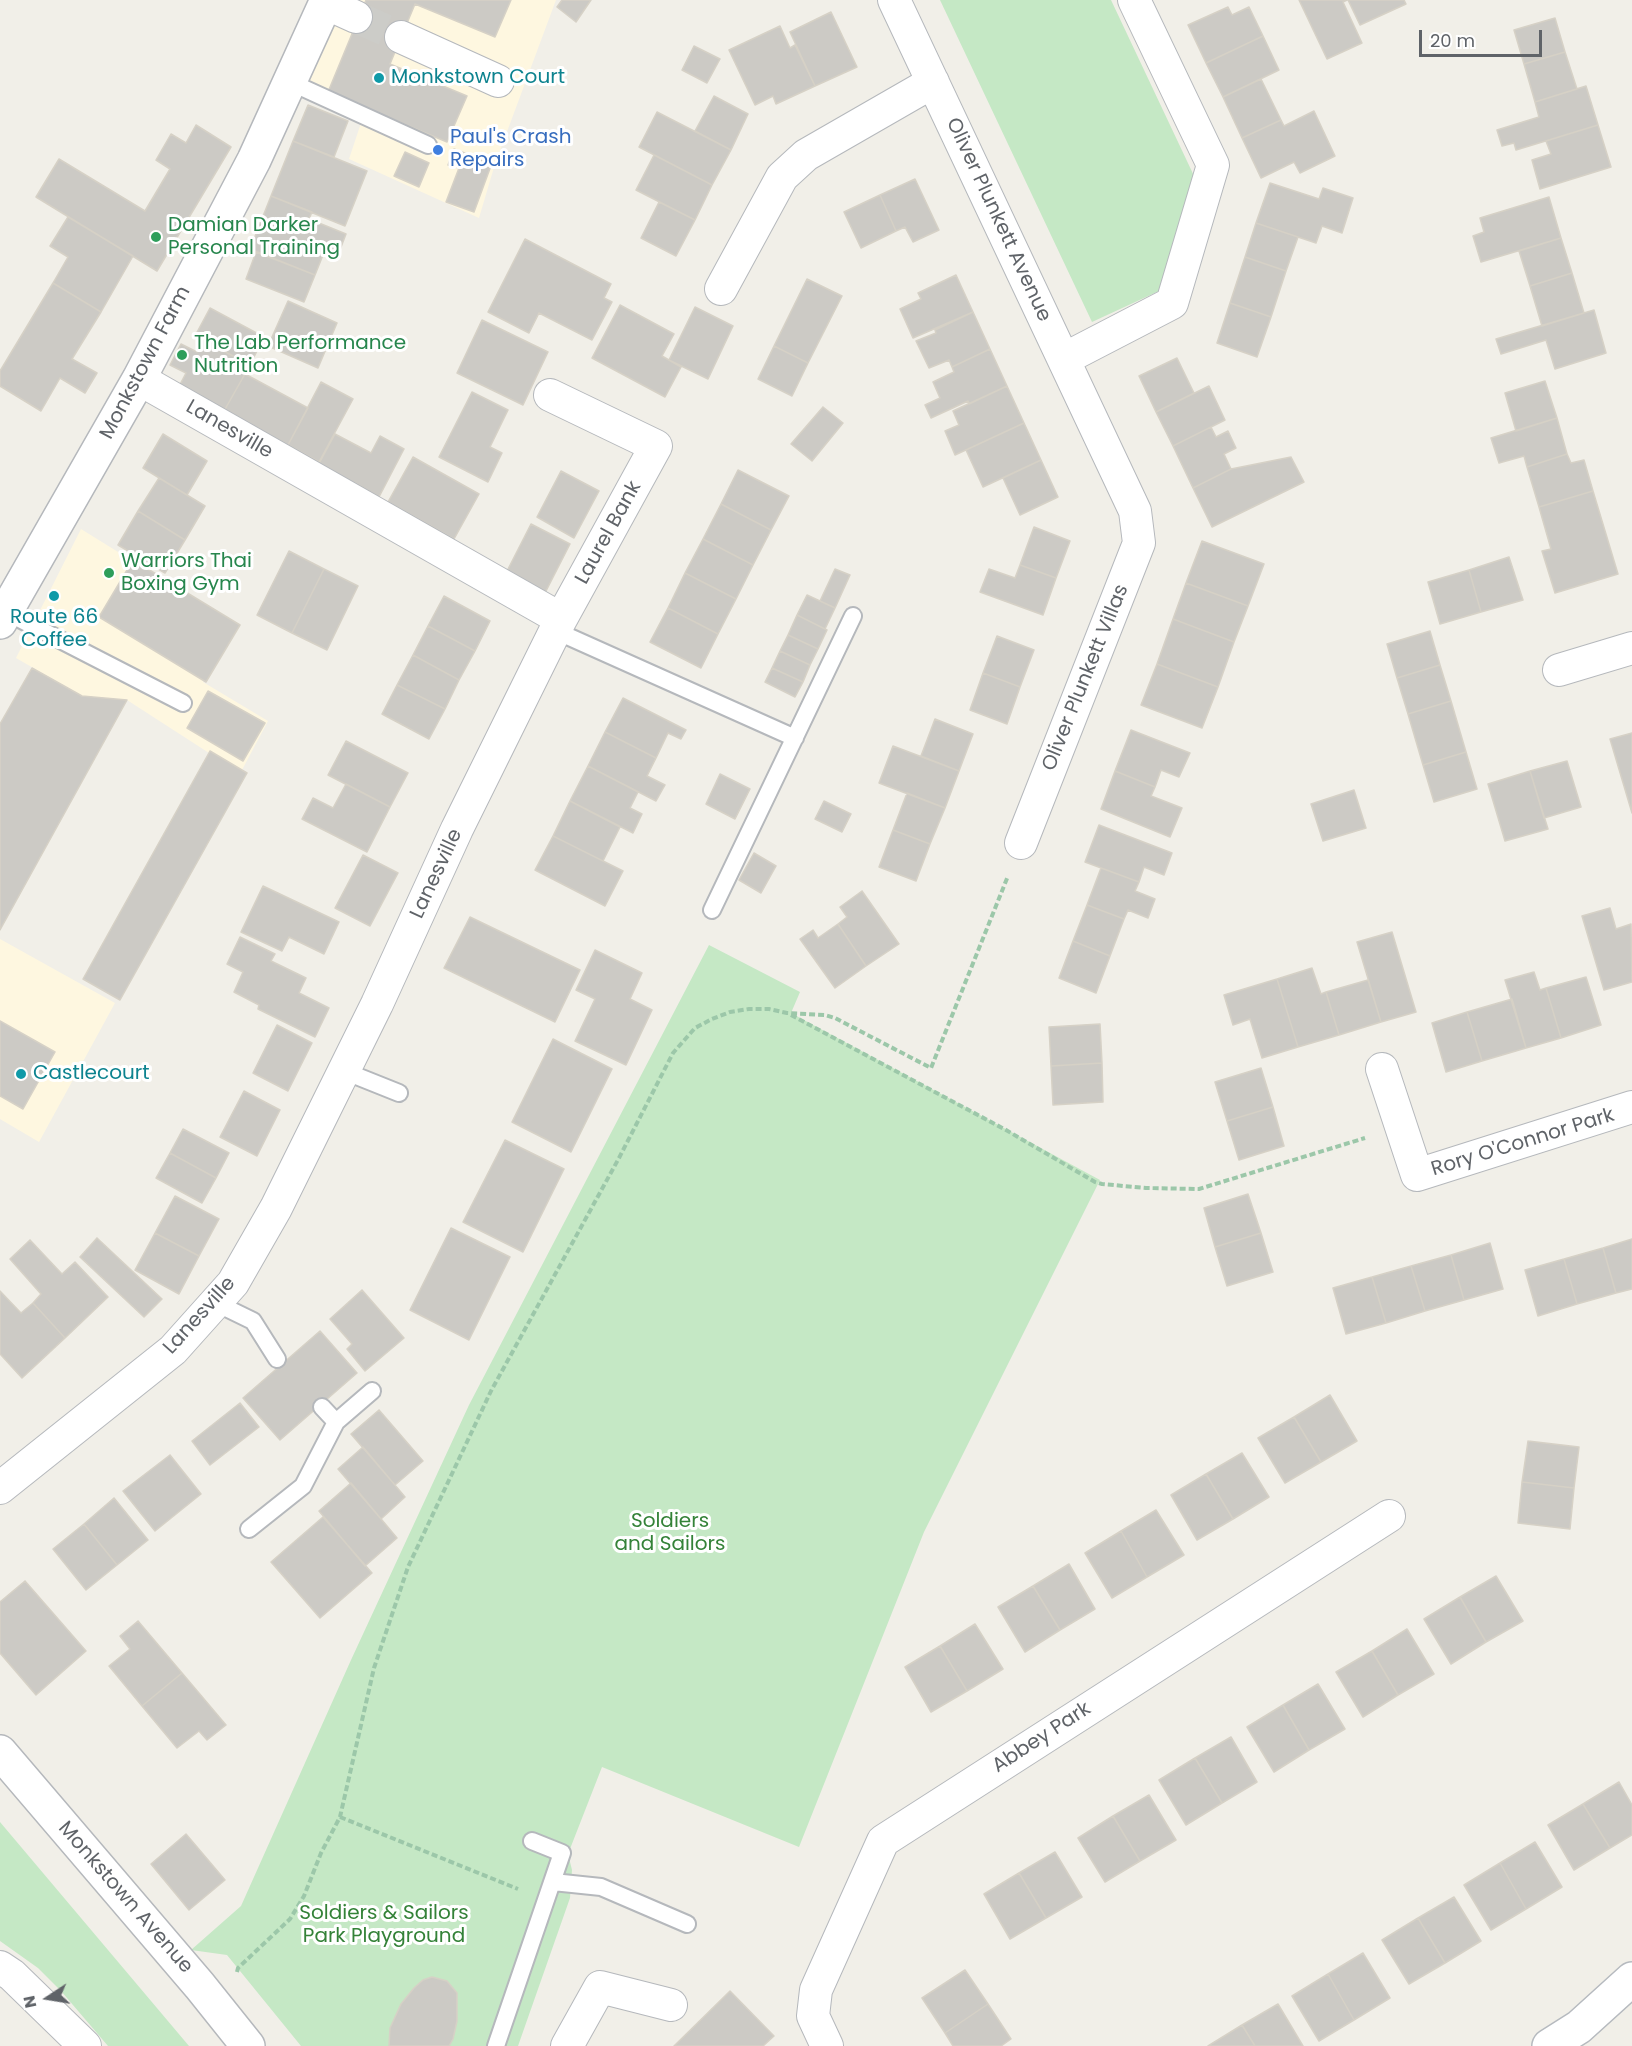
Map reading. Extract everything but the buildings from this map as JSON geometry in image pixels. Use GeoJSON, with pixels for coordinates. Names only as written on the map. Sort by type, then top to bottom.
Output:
{"type":"FeatureCollection","features":[{"type":"Feature","properties":{"kind":"street","name":"Oliver Plunkett Avenue"},"geometry":{"type":"LineString","coordinates":[[894,0],[1136,512]]}},
{"type":"Feature","properties":{"kind":"street"},"geometry":{"type":"LineString","coordinates":[[1064,359],[1172,303],[1213,165],[1134,0]]}},
{"type":"Feature","properties":{"kind":"street"},"geometry":{"type":"LineString","coordinates":[[326,2],[356,17]]}},
{"type":"Feature","properties":{"kind":"street","name":"Monkstown Farm"},"geometry":{"type":"LineString","coordinates":[[3,617],[139,379],[254,160],[326,2]]}},
{"type":"Feature","properties":{"kind":"street"},"geometry":{"type":"LineString","coordinates":[[401,36],[498,81]]}},
{"type":"Feature","properties":{"kind":"street"},"geometry":{"type":"LineString","coordinates":[[721,289],[782,177],[806,155],[933,82]]}},
{"type":"Feature","properties":{"kind":"street","name":"Lanesville"},"geometry":{"type":"LineString","coordinates":[[0,1488],[173,1350],[233,1283],[276,1208],[344,1071],[457,830],[559,625],[139,379]]}},
{"type":"Feature","properties":{"kind":"street","name":"Laurel Bank"},"geometry":{"type":"LineString","coordinates":[[549,395],[656,446],[559,625]]}},
{"type":"Feature","properties":{"kind":"street","name":"Oliver Plunkett Villas"},"geometry":{"type":"LineString","coordinates":[[1021,843],[1139,543],[1136,512]]}},
{"type":"Feature","properties":{"kind":"street"},"geometry":{"type":"LineString","coordinates":[[1558,670],[1632,648]]}},
{"type":"Feature","properties":{"kind":"street","name":"Rory O'Connor Park"},"geometry":{"type":"LineString","coordinates":[[1382,1069],[1417,1175],[1627,1111],[1632,1107]]}},
{"type":"Feature","properties":{"kind":"street","name":"Abbey Park"},"geometry":{"type":"LineString","coordinates":[[827,2046],[813,2016],[816,1990],[883,1841],[1389,1516]]}},
{"type":"Feature","properties":{"kind":"street","name":"Monkstown Avenue"},"geometry":{"type":"LineString","coordinates":[[0,1752],[200,1986],[248,2046]]}},
{"type":"Feature","properties":{"kind":"street"},"geometry":{"type":"LineString","coordinates":[[0,1967],[12,1975],[85,2046]]}},
{"type":"Feature","properties":{"kind":"street"},"geometry":{"type":"LineString","coordinates":[[1549,2046],[1579,2027],[1632,1979]]}},
{"type":"Feature","properties":{"kind":"street"},"geometry":{"type":"LineString","coordinates":[[567,2046],[600,1987],[671,2005]]}},
{"type":"Feature","properties":{"kind":"lane"},"geometry":{"type":"LineString","coordinates":[[290,82],[429,145]]}},
{"type":"Feature","properties":{"kind":"lane"},"geometry":{"type":"LineString","coordinates":[[712,910],[853,616]]}},
{"type":"Feature","properties":{"kind":"lane"},"geometry":{"type":"LineString","coordinates":[[3,617],[183,703]]}},
{"type":"Feature","properties":{"kind":"lane"},"geometry":{"type":"LineString","coordinates":[[559,625],[795,738]]}},
{"type":"Feature","properties":{"kind":"lane"},"geometry":{"type":"LineString","coordinates":[[344,1071],[399,1093]]}},
{"type":"Feature","properties":{"kind":"lane"},"geometry":{"type":"LineString","coordinates":[[216,1303],[252,1321],[277,1359]]}},
{"type":"Feature","properties":{"kind":"lane"},"geometry":{"type":"LineString","coordinates":[[249,1529],[303,1486],[336,1422],[372,1391]]}},
{"type":"Feature","properties":{"kind":"lane"},"geometry":{"type":"LineString","coordinates":[[322,1407],[336,1422]]}},
{"type":"Feature","properties":{"kind":"lane"},"geometry":{"type":"LineString","coordinates":[[496,2046],[562,1853],[532,1841]]}},
{"type":"Feature","properties":{"kind":"lane"},"geometry":{"type":"LineString","coordinates":[[553,1882],[601,1887],[687,1924]]}},
{"type":"Feature","properties":{"kind":"path"},"geometry":{"type":"LineString","coordinates":[[238,1968],[267,1943],[297,1908],[340,1817],[374,1668],[408,1567],[491,1391],[619,1158],[673,1053],[695,1028],[730,1012],[769,1009],[835,1018],[931,1068],[1021,843]]}},
{"type":"Feature","properties":{"kind":"path"},"geometry":{"type":"LineString","coordinates":[[787,1013],[987,1119],[1102,1184],[1199,1189],[1341,1144],[1402,1129]]}},
{"type":"Feature","properties":{"kind":"path"},"geometry":{"type":"LineString","coordinates":[[340,1817],[546,1900]]}},
{"type":"Feature","properties":{"kind":"shaded area"},"geometry":{"type":"Polygon","coordinates":[[[342,0],[556,0],[495,164],[479,218],[349,159],[364,114],[303,86],[342,0]]]}},
{"type":"Feature","properties":{"kind":"shaded area"},"geometry":{"type":"Polygon","coordinates":[[[81,529],[231,622],[203,682],[268,721],[242,770],[209,753],[127,700],[82,696],[16,658],[81,529]]]}},
{"type":"Feature","properties":{"kind":"shaded area"},"geometry":{"type":"Polygon","coordinates":[[[0,939],[115,1003],[39,1142],[0,1119],[0,939]]]}},
{"type":"Feature","properties":{"kind":"green space"},"geometry":{"type":"Polygon","coordinates":[[[940,0],[1111,0],[1195,178],[1159,291],[1092,322],[940,0]]]}},
{"type":"Feature","properties":{"kind":"green space","name":"Soldiers and Sailors"},"geometry":{"type":"Polygon","coordinates":[[[709,945],[800,992],[791,1013],[1100,1180],[924,1532],[799,1847],[602,1767],[568,1854],[572,1870],[570,1898],[518,2046],[301,2046],[227,1955],[191,1950],[241,1906],[469,1405],[709,945]]]}},
{"type":"Feature","properties":{"kind":"green space"},"geometry":{"type":"Polygon","coordinates":[[[0,1822],[189,2046],[108,2046],[38,1968],[0,1941],[0,1822]]]}},
{"type":"Feature","properties":{"kind":"tunnel"},"geometry":{"type":"LineString","coordinates":[[356,17],[401,37]]}},
{"type":"Feature","properties":{"kind":"place","name":"Monkstown Court"},"geometry":{"type":"Point","coordinates":[379,78]}},
{"type":"Feature","properties":{"kind":"place","name":"Paul's Crash Repairs"},"geometry":{"type":"Point","coordinates":[438,150]}},
{"type":"Feature","properties":{"kind":"place","name":"Damian Darker Personal Training"},"geometry":{"type":"Point","coordinates":[156,237]}},
{"type":"Feature","properties":{"kind":"place","name":"The Lab Performance Nutrition"},"geometry":{"type":"Point","coordinates":[182,355]}},
{"type":"Feature","properties":{"kind":"place","name":"Warriors Thai Boxing Gym"},"geometry":{"type":"Point","coordinates":[109,573]}},
{"type":"Feature","properties":{"kind":"place","name":"Route 66 Coffee"},"geometry":{"type":"Point","coordinates":[54,596]}},
{"type":"Feature","properties":{"kind":"place","name":"Castlecourt"},"geometry":{"type":"Point","coordinates":[21,1074]}},
{"type":"Feature","properties":{"kind":"park label","name":"Soldiers & Sailors Park Playground"},"geometry":{"type":"Point","coordinates":[384,1926]}}]}
